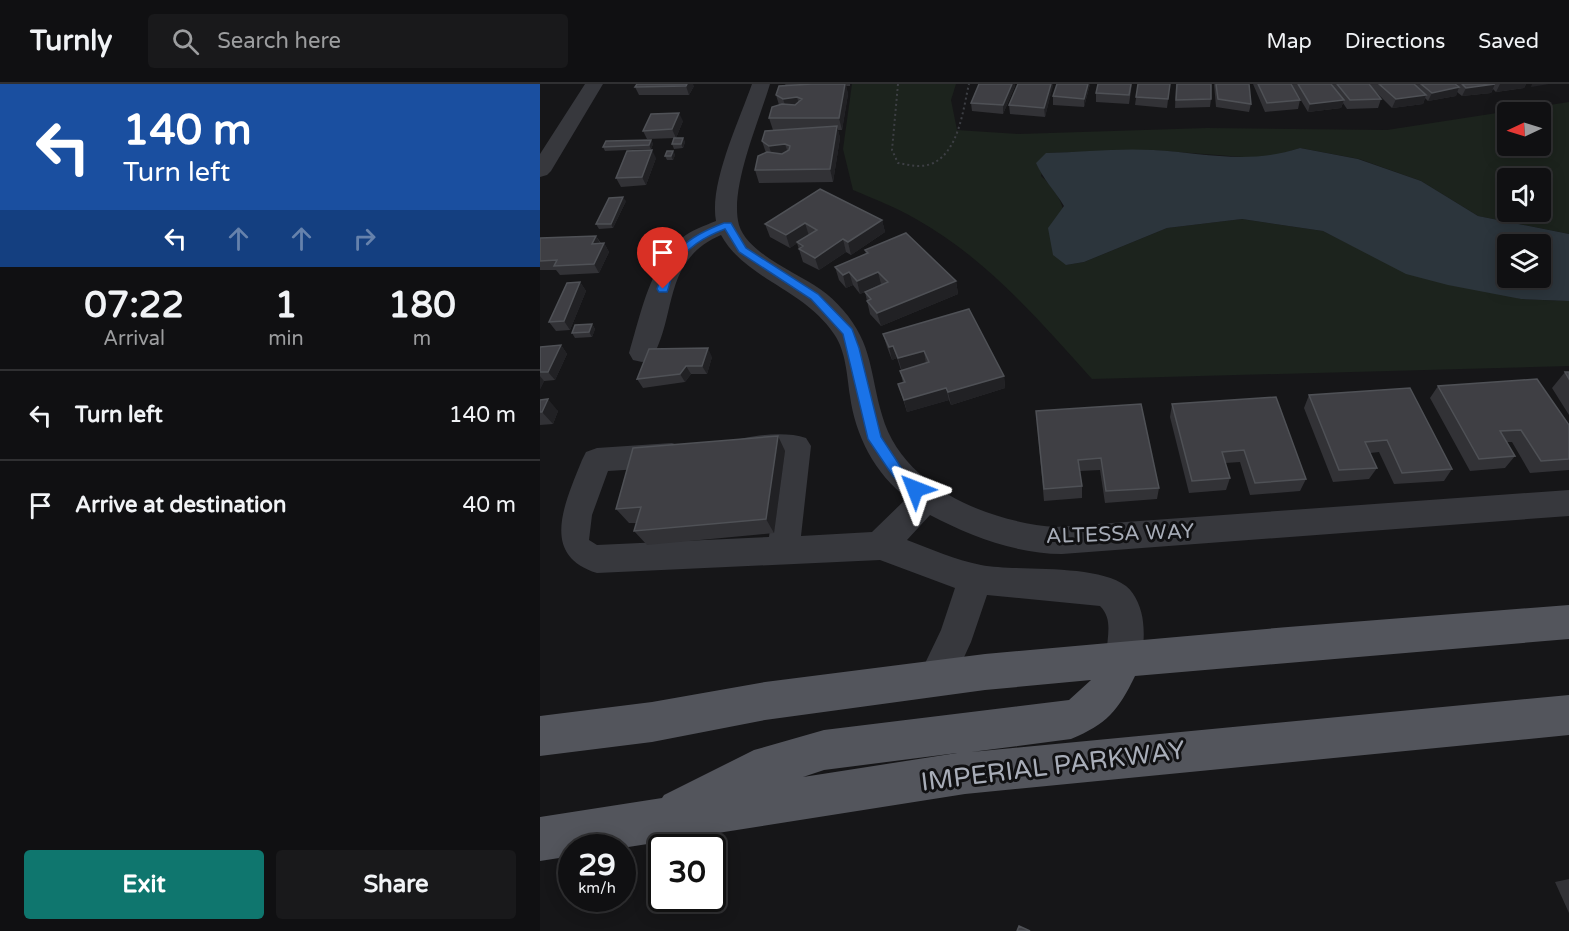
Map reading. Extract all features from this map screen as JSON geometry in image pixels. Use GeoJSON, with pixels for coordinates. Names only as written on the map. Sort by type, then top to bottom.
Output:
{"type":"FeatureCollection","features":[{"type":"Feature","properties":{"kind":"main road"},"geometry":{"type":"LineString","coordinates":[[540,736],[652,722],[765,700],[936,678],[1569,622]]}},
{"type":"Feature","properties":{"kind":"main road"},"geometry":{"type":"LineString","coordinates":[[657,822],[754,771],[824,750],[1071,719],[1092,710],[1107,692],[1124,660]]}},
{"type":"Feature","properties":{"kind":"main road","name":"IMPERIAL PARKWAY"},"geometry":{"type":"LineString","coordinates":[[540,839],[965,773],[1569,715]]}},
{"type":"Feature","properties":{"kind":"street"},"geometry":{"type":"LineString","coordinates":[[540,171],[594,84]]}},
{"type":"Feature","properties":{"kind":"street","name":"ALTESSA WAY"},"geometry":{"type":"LineString","coordinates":[[761,84],[727,188],[723,205],[727,225],[743,250],[814,296],[848,332],[854,348],[875,439],[898,472],[927,498],[965,519],[1046,540],[1148,536],[1569,503]]}},
{"type":"Feature","properties":{"kind":"street"},"geometry":{"type":"LineString","coordinates":[[642,353],[670,268],[688,244],[703,234],[727,225]]}},
{"type":"Feature","properties":{"kind":"street"},"geometry":{"type":"LineString","coordinates":[[783,551],[796,446],[597,460],[571,531],[574,546],[585,556],[597,559],[783,551],[880,546],[894,549],[950,572],[975,578],[1092,590],[1112,595],[1125,610],[1127,622],[1124,660]]}},
{"type":"Feature","properties":{"kind":"street"},"geometry":{"type":"LineString","coordinates":[[880,546],[927,498]]}},
{"type":"Feature","properties":{"kind":"street"},"geometry":{"type":"LineString","coordinates":[[936,678],[957,639],[975,578]]}},
{"type":"Feature","properties":{"kind":"path"},"geometry":{"type":"LineString","coordinates":[[898,84],[892,150],[898,163],[909,167],[923,166],[938,161],[947,151],[959,128],[969,84]]}},
{"type":"Feature","properties":{"kind":"shaded area"},"geometry":{"type":"Polygon","coordinates":[[[852,84],[956,84],[951,100],[957,130],[1019,134],[1207,128],[1387,130],[1497,113],[1497,156],[1551,156],[1551,105],[1569,102],[1569,234],[1508,222],[1551,222],[1551,168],[1497,168],[1497,220],[1478,216],[1421,181],[1359,159],[1300,148],[1278,155],[1256,158],[1151,150],[1047,153],[1041,176],[1058,196],[1062,206],[1066,228],[1066,265],[1084,262],[1167,228],[1242,219],[1323,231],[1361,250],[1521,299],[1569,301],[1569,366],[1092,379],[1010,291],[966,252],[908,215],[853,190],[843,149],[852,84]]]}},
{"type":"Feature","properties":{"kind":"shaded area"},"geometry":{"type":"Polygon","coordinates":[[[1300,148],[1358,159],[1421,181],[1478,216],[1497,220],[1497,222],[1508,222],[1569,234],[1569,301],[1521,299],[1448,285],[1406,274],[1323,231],[1242,219],[1167,228],[1084,262],[1066,265],[1053,255],[1048,228],[1064,206],[1036,163],[1046,153],[1140,150],[1244,157],[1262,156],[1300,148]]]}},
{"type":"Feature","properties":{"kind":"building"},"geometry":{"type":"Polygon","coordinates":[[[637,84],[687,84],[686,86],[635,87],[637,84]]]}},
{"type":"Feature","properties":{"kind":"building"},"geometry":{"type":"Polygon","coordinates":[[[845,84],[839,118],[769,118],[772,107],[782,104],[795,105],[802,99],[797,97],[783,99],[776,95],[779,86],[845,84]]]}},
{"type":"Feature","properties":{"kind":"building"},"geometry":{"type":"Polygon","coordinates":[[[979,84],[1012,84],[1003,105],[971,103],[979,84]]]}},
{"type":"Feature","properties":{"kind":"building"},"geometry":{"type":"Polygon","coordinates":[[[1018,84],[1051,84],[1044,108],[1009,105],[1018,84]]]}},
{"type":"Feature","properties":{"kind":"building"},"geometry":{"type":"Polygon","coordinates":[[[1057,84],[1088,84],[1084,99],[1053,96],[1057,84]]]}},
{"type":"Feature","properties":{"kind":"building"},"geometry":{"type":"Polygon","coordinates":[[[1098,84],[1131,84],[1129,95],[1096,93],[1098,84]]]}},
{"type":"Feature","properties":{"kind":"building"},"geometry":{"type":"Polygon","coordinates":[[[1138,84],[1170,84],[1168,99],[1136,97],[1138,84]]]}},
{"type":"Feature","properties":{"kind":"building"},"geometry":{"type":"Polygon","coordinates":[[[1177,84],[1211,84],[1211,99],[1176,100],[1177,84]]]}},
{"type":"Feature","properties":{"kind":"building"},"geometry":{"type":"Polygon","coordinates":[[[1216,84],[1249,84],[1251,104],[1218,99],[1216,84]]]}},
{"type":"Feature","properties":{"kind":"building"},"geometry":{"type":"Polygon","coordinates":[[[1258,84],[1291,84],[1300,100],[1267,103],[1258,84]]]}},
{"type":"Feature","properties":{"kind":"building"},"geometry":{"type":"Polygon","coordinates":[[[1298,84],[1331,84],[1344,100],[1310,104],[1298,84]]]}},
{"type":"Feature","properties":{"kind":"building"},"geometry":{"type":"Polygon","coordinates":[[[1337,84],[1369,84],[1381,99],[1350,100],[1337,84]]]}},
{"type":"Feature","properties":{"kind":"building"},"geometry":{"type":"Polygon","coordinates":[[[1379,84],[1414,84],[1426,95],[1396,99],[1379,84]]]}},
{"type":"Feature","properties":{"kind":"building"},"geometry":{"type":"Polygon","coordinates":[[[1421,84],[1455,84],[1459,87],[1432,93],[1421,84]]]}},
{"type":"Feature","properties":{"kind":"building"},"geometry":{"type":"Polygon","coordinates":[[[1462,84],[1495,84],[1466,88],[1462,84]]]}},
{"type":"Feature","properties":{"kind":"building"},"geometry":{"type":"Polygon","coordinates":[[[679,113],[672,129],[643,131],[651,114],[679,113]]]}},
{"type":"Feature","properties":{"kind":"building"},"geometry":{"type":"Polygon","coordinates":[[[837,126],[830,169],[755,170],[758,156],[767,152],[782,154],[789,150],[790,146],[785,144],[769,146],[762,141],[765,131],[837,126]]]}},
{"type":"Feature","properties":{"kind":"building"},"geometry":{"type":"Polygon","coordinates":[[[674,138],[683,138],[681,144],[672,144],[674,138]]]}},
{"type":"Feature","properties":{"kind":"building"},"geometry":{"type":"Polygon","coordinates":[[[651,140],[649,145],[603,147],[606,141],[651,140]]]}},
{"type":"Feature","properties":{"kind":"building"},"geometry":{"type":"Polygon","coordinates":[[[652,150],[642,177],[616,178],[627,151],[652,150]]]}},
{"type":"Feature","properties":{"kind":"building"},"geometry":{"type":"Polygon","coordinates":[[[667,151],[673,151],[671,156],[665,156],[667,151]]]}},
{"type":"Feature","properties":{"kind":"building"},"geometry":{"type":"Polygon","coordinates":[[[820,189],[882,220],[848,242],[843,239],[815,258],[799,249],[803,246],[797,242],[817,230],[805,223],[786,235],[765,224],[820,189]]]}},
{"type":"Feature","properties":{"kind":"building"},"geometry":{"type":"Polygon","coordinates":[[[623,197],[611,224],[596,224],[609,198],[623,197]]]}},
{"type":"Feature","properties":{"kind":"building"},"geometry":{"type":"Polygon","coordinates":[[[906,233],[956,281],[877,313],[867,301],[871,299],[865,292],[888,282],[878,272],[857,281],[849,272],[843,275],[835,267],[868,253],[865,250],[906,233]]]}},
{"type":"Feature","properties":{"kind":"building"},"geometry":{"type":"Polygon","coordinates":[[[596,236],[592,244],[604,243],[594,264],[554,266],[557,260],[540,261],[540,238],[596,236]]]}},
{"type":"Feature","properties":{"kind":"building"},"geometry":{"type":"Polygon","coordinates":[[[580,282],[564,321],[549,322],[567,283],[580,282]]]}},
{"type":"Feature","properties":{"kind":"building"},"geometry":{"type":"Polygon","coordinates":[[[969,309],[1004,376],[948,392],[946,388],[904,400],[898,384],[905,382],[900,371],[929,362],[924,351],[898,358],[893,346],[889,347],[883,334],[969,309]]]}},
{"type":"Feature","properties":{"kind":"building"},"geometry":{"type":"Polygon","coordinates":[[[592,324],[589,332],[572,333],[575,325],[592,324]]]}},
{"type":"Feature","properties":{"kind":"building"},"geometry":{"type":"Polygon","coordinates":[[[561,345],[548,372],[540,372],[540,347],[561,345]]]}},
{"type":"Feature","properties":{"kind":"building"},"geometry":{"type":"Polygon","coordinates":[[[708,348],[702,366],[686,366],[680,374],[637,379],[649,349],[708,348]]]}},
{"type":"Feature","properties":{"kind":"building"},"geometry":{"type":"Polygon","coordinates":[[[1537,379],[1569,425],[1569,459],[1541,461],[1521,430],[1500,431],[1515,456],[1479,459],[1438,386],[1537,379]]]}},
{"type":"Feature","properties":{"kind":"building"},"geometry":{"type":"Polygon","coordinates":[[[1410,388],[1452,469],[1402,473],[1387,440],[1365,442],[1377,468],[1339,470],[1309,395],[1410,388]]]}},
{"type":"Feature","properties":{"kind":"building"},"geometry":{"type":"Polygon","coordinates":[[[1276,397],[1306,479],[1255,483],[1244,450],[1222,452],[1230,478],[1192,481],[1172,404],[1276,397]]]}},
{"type":"Feature","properties":{"kind":"building"},"geometry":{"type":"Polygon","coordinates":[[[548,399],[542,412],[540,412],[540,400],[548,399]]]}},
{"type":"Feature","properties":{"kind":"building"},"geometry":{"type":"Polygon","coordinates":[[[1141,404],[1159,488],[1106,491],[1101,458],[1078,460],[1082,486],[1044,489],[1036,411],[1141,404]]]}},
{"type":"Feature","properties":{"kind":"building"},"geometry":{"type":"Polygon","coordinates":[[[778,436],[766,519],[634,531],[641,507],[616,509],[633,448],[778,436]]]}},
{"type":"Feature","properties":{"kind":"building"},"geometry":{"type":"Polygon","coordinates":[[[1019,926],[1030,931],[1017,931],[1019,926]]]}},
{"type":"Feature","properties":{"kind":"route"},"geometry":{"type":"LineString","coordinates":[[663,289],[670,268],[688,244],[703,234],[727,225],[743,250],[814,296],[848,332],[854,348],[875,439],[904,480],[915,489]]}}]}
